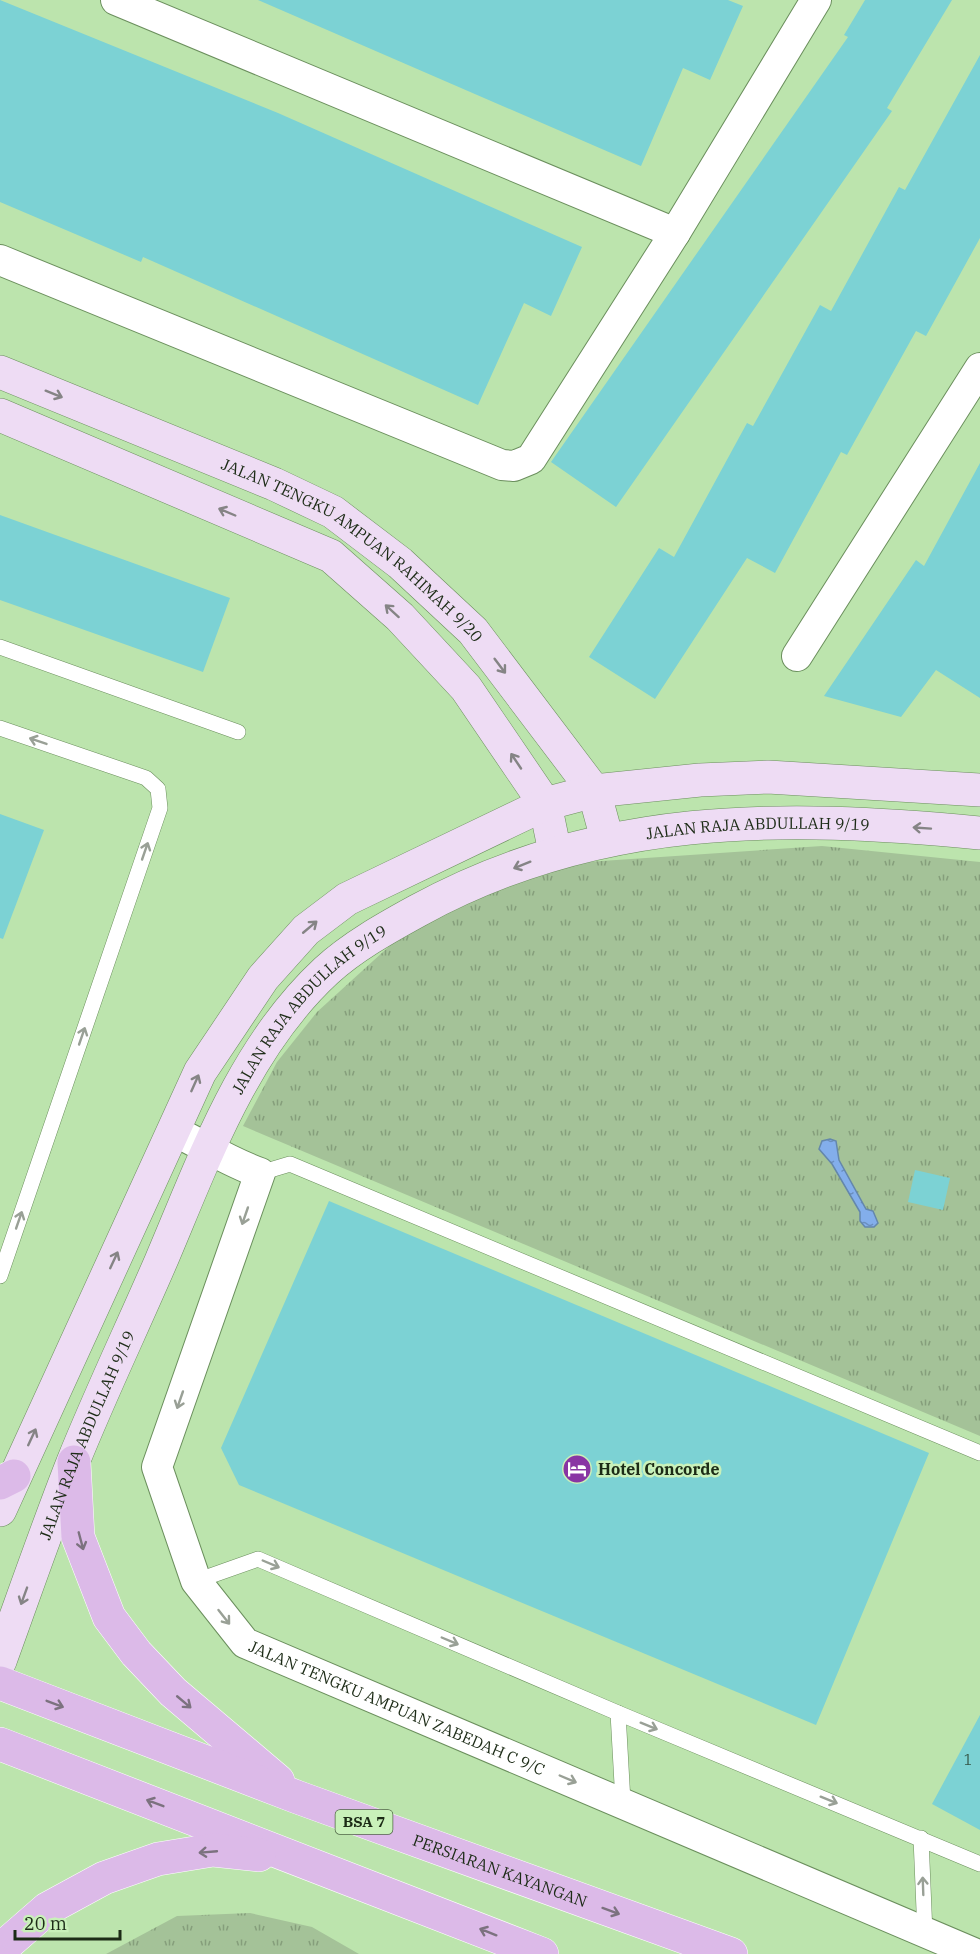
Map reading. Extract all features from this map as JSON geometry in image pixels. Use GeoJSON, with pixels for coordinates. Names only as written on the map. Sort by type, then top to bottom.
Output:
{"type":"FeatureCollection","features":[{"type":"Feature","properties":{"kind":"main road"},"geometry":{"type":"LineString","coordinates":[[74,1462],[78,1538],[109,1617],[136,1653],[173,1692],[297,1797]]}},
{"type":"Feature","properties":{"kind":"main road","name":"PERSIARAN KAYANGAN"},"geometry":{"type":"LineString","coordinates":[[0,1683],[297,1797],[731,1954]]}},
{"type":"Feature","properties":{"kind":"main road"},"geometry":{"type":"LineString","coordinates":[[0,1744],[308,1861],[543,1954]]}},
{"type":"Feature","properties":{"kind":"main road"},"geometry":{"type":"LineString","coordinates":[[0,1950],[47,1909],[104,1878],[158,1859],[213,1850],[308,1861]]}},
{"type":"Feature","properties":{"kind":"street"},"geometry":{"type":"LineString","coordinates":[[116,0],[675,233]]}},
{"type":"Feature","properties":{"kind":"street"},"geometry":{"type":"LineString","coordinates":[[0,260],[502,465],[514,466],[531,459],[675,233],[816,0]]}},
{"type":"Feature","properties":{"kind":"street"},"geometry":{"type":"LineString","coordinates":[[797,656],[980,368]]}},
{"type":"Feature","properties":{"kind":"street","name":"JALAN TENGKU AMPUAN RAHIMAH 9/20"},"geometry":{"type":"LineString","coordinates":[[0,372],[274,484],[333,512],[400,563],[473,631],[594,791],[607,839]]}},
{"type":"Feature","properties":{"kind":"street","name":"JALAN TENGKU AMPUAN RAHIMAH 9/20"},"geometry":{"type":"LineString","coordinates":[[0,415],[331,556],[400,617],[466,688],[545,804],[555,852]]}},
{"type":"Feature","properties":{"kind":"street"},"geometry":{"type":"LineString","coordinates":[[0,1510],[7,1479],[200,1072],[233,1019],[263,978],[306,930],[357,893],[545,804],[594,791],[700,780],[768,777],[980,790]]}},
{"type":"Feature","properties":{"kind":"street","name":"JALAN RAJA ABDULLAH 9/19"},"geometry":{"type":"LineString","coordinates":[[0,1661],[74,1462],[227,1109],[261,1049],[283,1018],[327,970],[365,942],[448,894],[555,852],[607,839],[683,828],[772,823],[919,827],[980,833]]}},
{"type":"Feature","properties":{"kind":"street"},"geometry":{"type":"LineString","coordinates":[[174,1131],[209,1148],[227,1161],[260,1173]]}},
{"type":"Feature","properties":{"kind":"street","name":"JALAN TENGKU AMPUAN ZABEDAH C 9/C"},"geometry":{"type":"LineString","coordinates":[[260,1173],[157,1467],[196,1581],[245,1643],[976,1954]]}},
{"type":"Feature","properties":{"kind":"lane"},"geometry":{"type":"LineString","coordinates":[[0,647],[238,732]]}},
{"type":"Feature","properties":{"kind":"lane"},"geometry":{"type":"LineString","coordinates":[[0,728],[146,778],[158,789],[160,808],[0,1276]]}},
{"type":"Feature","properties":{"kind":"lane"},"geometry":{"type":"LineString","coordinates":[[260,1173],[290,1164],[980,1453]]}},
{"type":"Feature","properties":{"kind":"lane"},"geometry":{"type":"LineString","coordinates":[[196,1581],[258,1559],[980,1864]]}},
{"type":"Feature","properties":{"kind":"lane"},"geometry":{"type":"LineString","coordinates":[[618,1713],[623,1802]]}},
{"type":"Feature","properties":{"kind":"lane"},"geometry":{"type":"LineString","coordinates":[[921,1838],[925,1934]]}},
{"type":"Feature","properties":{"kind":"green space"},"geometry":{"type":"Polygon","coordinates":[[[822,846],[980,862],[980,1436],[243,1126],[277,1062],[317,1012],[395,941],[481,895],[572,863],[822,846]]]}},
{"type":"Feature","properties":{"kind":"green space"},"geometry":{"type":"Polygon","coordinates":[[[250,1913],[312,1927],[359,1954],[106,1954],[177,1916],[250,1913]]]}},
{"type":"Feature","properties":{"kind":"water"},"geometry":{"type":"Polygon","coordinates":[[[830,1139],[836,1141],[839,1160],[866,1209],[873,1211],[878,1223],[874,1227],[865,1227],[860,1221],[860,1212],[832,1164],[819,1149],[822,1141],[830,1139]]]}},
{"type":"Feature","properties":{"kind":"building"},"geometry":{"type":"Polygon","coordinates":[[[0,0],[278,113],[582,247],[551,316],[524,303],[478,405],[143,257],[141,262],[0,202],[0,0]]]}},
{"type":"Feature","properties":{"kind":"building"},"geometry":{"type":"Polygon","coordinates":[[[258,0],[728,0],[743,6],[710,80],[683,68],[641,166],[258,0]]]}},
{"type":"Feature","properties":{"kind":"building"},"geometry":{"type":"Polygon","coordinates":[[[865,0],[952,0],[887,108],[892,111],[616,507],[551,462],[848,37],[844,35],[865,0]]]}},
{"type":"Feature","properties":{"kind":"building"},"geometry":{"type":"Polygon","coordinates":[[[980,55],[980,238],[926,336],[916,331],[847,455],[841,452],[775,573],[747,558],[655,699],[589,657],[659,548],[674,557],[747,423],[753,426],[820,305],[831,311],[899,187],[905,190],[980,55]]]}},
{"type":"Feature","properties":{"kind":"building"},"geometry":{"type":"Polygon","coordinates":[[[980,463],[980,698],[936,670],[901,717],[824,696],[916,560],[924,566],[980,463]]]}},
{"type":"Feature","properties":{"kind":"building"},"geometry":{"type":"Polygon","coordinates":[[[0,515],[230,598],[203,672],[0,600],[0,515]]]}},
{"type":"Feature","properties":{"kind":"building"},"geometry":{"type":"Polygon","coordinates":[[[0,814],[44,830],[3,939],[0,938],[0,814]]]}},
{"type":"Feature","properties":{"kind":"building"},"geometry":{"type":"Polygon","coordinates":[[[915,1170],[950,1178],[943,1210],[908,1202],[915,1170]]]}},
{"type":"Feature","properties":{"kind":"building","name":"Hotel Concorde"},"geometry":{"type":"Polygon","coordinates":[[[329,1201],[929,1453],[816,1725],[239,1485],[221,1448],[329,1201]]]}},
{"type":"Feature","properties":{"kind":"building"},"geometry":{"type":"Polygon","coordinates":[[[980,1715],[980,1830],[932,1804],[980,1715]]]}},
{"type":"Feature","properties":{"kind":"place","name":"Hotel Concorde"},"geometry":{"type":"Point","coordinates":[577,1469]}}]}
